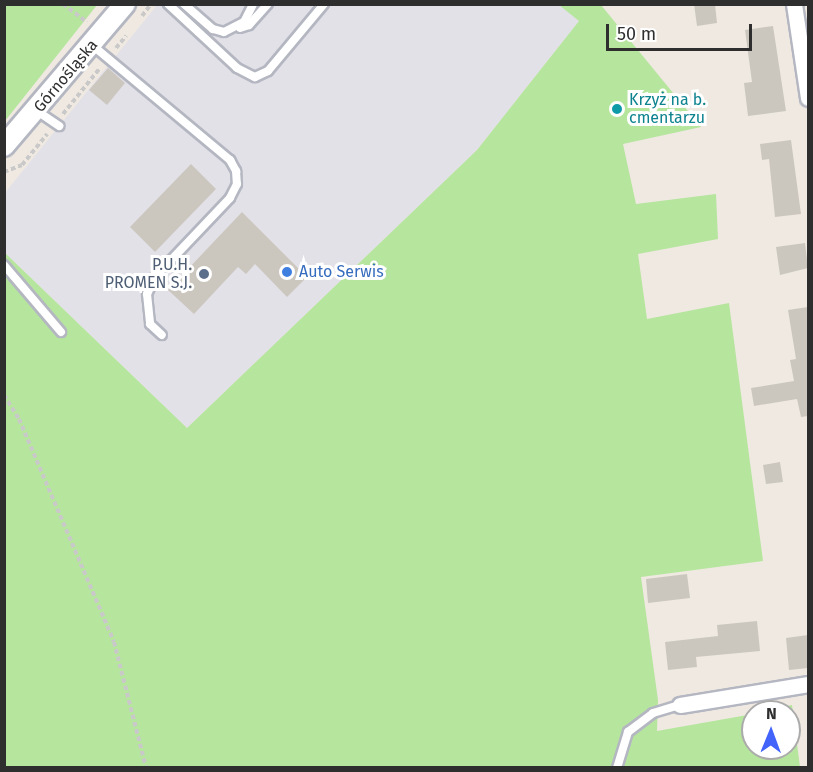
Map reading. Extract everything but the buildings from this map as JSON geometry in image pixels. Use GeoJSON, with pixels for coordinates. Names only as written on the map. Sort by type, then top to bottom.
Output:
{"type":"FeatureCollection","features":[{"type":"Feature","properties":{"kind":"street","name":"Górnośląska"},"geometry":{"type":"LineString","coordinates":[[4,146],[38,111],[125,4]]}},
{"type":"Feature","properties":{"kind":"street"},"geometry":{"type":"LineString","coordinates":[[794,4],[808,98]]}},
{"type":"Feature","properties":{"kind":"street"},"geometry":{"type":"LineString","coordinates":[[681,705],[808,684]]}},
{"type":"Feature","properties":{"kind":"lane"},"geometry":{"type":"LineString","coordinates":[[168,4],[237,68],[255,77],[267,71],[324,4]]}},
{"type":"Feature","properties":{"kind":"lane"},"geometry":{"type":"LineString","coordinates":[[184,4],[213,29],[235,30],[249,25],[268,4]]}},
{"type":"Feature","properties":{"kind":"lane"},"geometry":{"type":"LineString","coordinates":[[235,30],[244,22],[253,4]]}},
{"type":"Feature","properties":{"kind":"lane"},"geometry":{"type":"LineString","coordinates":[[97,39],[109,57],[230,160],[236,171],[237,184],[230,198],[155,278],[147,294],[150,324],[162,335]]}},
{"type":"Feature","properties":{"kind":"lane"},"geometry":{"type":"LineString","coordinates":[[38,111],[57,125]]}},
{"type":"Feature","properties":{"kind":"lane"},"geometry":{"type":"LineString","coordinates":[[4,265],[61,332]]}},
{"type":"Feature","properties":{"kind":"lane"},"geometry":{"type":"LineString","coordinates":[[617,768],[628,732],[653,713],[681,705]]}},
{"type":"Feature","properties":{"kind":"path"},"geometry":{"type":"LineString","coordinates":[[63,4],[97,39]]}},
{"type":"Feature","properties":{"kind":"path"},"geometry":{"type":"LineString","coordinates":[[138,21],[151,4]]}},
{"type":"Feature","properties":{"kind":"path"},"geometry":{"type":"LineString","coordinates":[[4,172],[22,165],[57,125],[131,30]]}},
{"type":"Feature","properties":{"kind":"path"},"geometry":{"type":"LineString","coordinates":[[4,395],[19,419],[110,631],[146,768]]}},
{"type":"Feature","properties":{"kind":"shaded area"},"geometry":{"type":"Polygon","coordinates":[[[559,4],[579,21],[477,150],[187,428],[5,253],[4,194],[157,5],[559,4]]]}},
{"type":"Feature","properties":{"kind":"green space"},"geometry":{"type":"Polygon","coordinates":[[[4,5],[97,5],[5,121],[4,5]]]}},
{"type":"Feature","properties":{"kind":"green space"},"geometry":{"type":"Polygon","coordinates":[[[559,5],[601,5],[701,127],[623,144],[636,204],[716,194],[718,239],[638,254],[647,319],[729,303],[763,561],[641,577],[658,700],[657,731],[741,716],[741,760],[799,760],[800,767],[5,767],[4,252],[187,428],[477,150],[579,21],[559,5]]]}},
{"type":"Feature","properties":{"kind":"place","name":"Krzyż na b. cmentarzu"},"geometry":{"type":"Point","coordinates":[617,109]}},
{"type":"Feature","properties":{"kind":"place","name":"Auto Serwis"},"geometry":{"type":"Point","coordinates":[287,272]}},
{"type":"Feature","properties":{"kind":"place","name":"P.U.H. PROMEN S.J."},"geometry":{"type":"Point","coordinates":[204,274]}}]}
